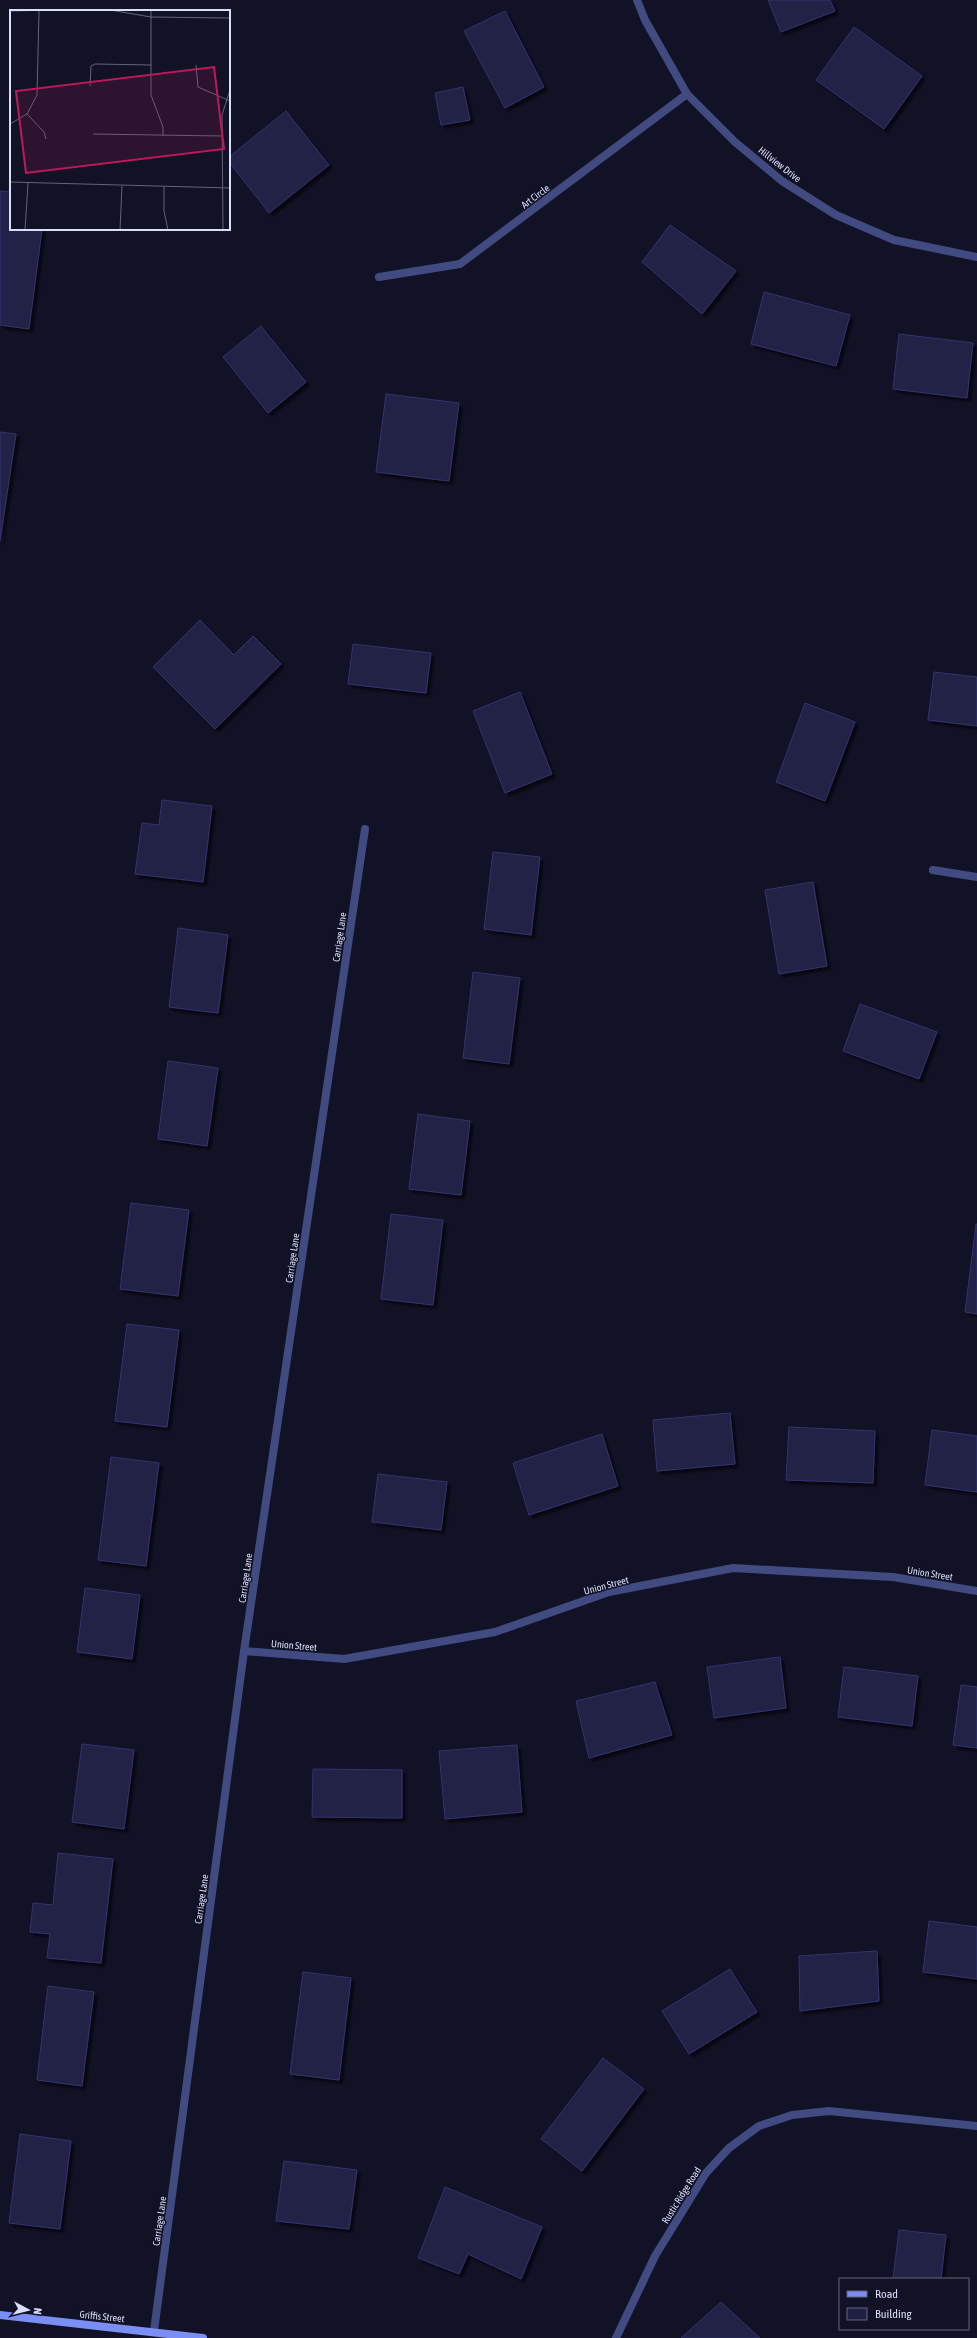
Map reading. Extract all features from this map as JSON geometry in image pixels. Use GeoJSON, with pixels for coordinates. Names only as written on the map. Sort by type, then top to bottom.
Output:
{"type":"FeatureCollection","features":[{"type":"Feature","properties":{"kind":"street","name":"Hillview Drive"},"geometry":{"type":"LineString","coordinates":[[636,0],[645,20],[687,94],[735,142],[782,182],[836,214],[894,240],[977,258]]}},
{"type":"Feature","properties":{"kind":"street","name":"Art Circle"},"geometry":{"type":"LineString","coordinates":[[378,277],[460,264],[687,94]]}},
{"type":"Feature","properties":{"kind":"street","name":"Carriage Lane"},"geometry":{"type":"LineString","coordinates":[[154,2331],[244,1651],[365,829]]}},
{"type":"Feature","properties":{"kind":"street"},"geometry":{"type":"LineString","coordinates":[[933,870],[977,877]]}},
{"type":"Feature","properties":{"kind":"street","name":"Union Street"},"geometry":{"type":"LineString","coordinates":[[244,1651],[344,1659],[495,1632],[609,1592],[733,1568],[893,1577],[977,1591]]}},
{"type":"Feature","properties":{"kind":"street","name":"Rustic Ridge Road"},"geometry":{"type":"LineString","coordinates":[[616,2338],[655,2256],[706,2173],[729,2148],[759,2126],[792,2115],[828,2111],[977,2126]]}},
{"type":"Feature","properties":{"kind":"street","name":"Griffis Street"},"geometry":{"type":"LineString","coordinates":[[0,2315],[154,2331],[203,2338]]}},
{"type":"Feature","properties":{"kind":"building"},"geometry":{"type":"Polygon","coordinates":[[[768,0],[830,0],[835,11],[781,32],[768,0]]]}},
{"type":"Feature","properties":{"kind":"building"},"geometry":{"type":"Polygon","coordinates":[[[505,11],[544,87],[505,108],[464,31],[505,11]]]}},
{"type":"Feature","properties":{"kind":"building"},"geometry":{"type":"Polygon","coordinates":[[[854,27],[922,76],[884,129],[816,80],[854,27]]]}},
{"type":"Feature","properties":{"kind":"building"},"geometry":{"type":"Polygon","coordinates":[[[463,87],[470,120],[441,125],[435,93],[463,87]]]}},
{"type":"Feature","properties":{"kind":"building"},"geometry":{"type":"Polygon","coordinates":[[[286,111],[329,165],[269,213],[230,163],[230,156],[286,111]]]}},
{"type":"Feature","properties":{"kind":"building"},"geometry":{"type":"Polygon","coordinates":[[[0,191],[10,192],[10,230],[42,230],[29,329],[0,325],[0,191]]]}},
{"type":"Feature","properties":{"kind":"building"},"geometry":{"type":"Polygon","coordinates":[[[670,225],[736,271],[702,314],[642,262],[670,225]]]}},
{"type":"Feature","properties":{"kind":"building"},"geometry":{"type":"Polygon","coordinates":[[[764,292],[850,315],[836,366],[751,344],[764,292]]]}},
{"type":"Feature","properties":{"kind":"building"},"geometry":{"type":"Polygon","coordinates":[[[261,326],[306,382],[268,413],[223,357],[261,326]]]}},
{"type":"Feature","properties":{"kind":"building"},"geometry":{"type":"Polygon","coordinates":[[[899,334],[973,343],[967,398],[893,389],[899,334]]]}},
{"type":"Feature","properties":{"kind":"building"},"geometry":{"type":"Polygon","coordinates":[[[386,394],[459,403],[449,481],[376,472],[386,394]]]}},
{"type":"Feature","properties":{"kind":"building"},"geometry":{"type":"Polygon","coordinates":[[[0,432],[16,434],[0,541],[0,432]]]}},
{"type":"Feature","properties":{"kind":"building"},"geometry":{"type":"Polygon","coordinates":[[[200,620],[234,655],[253,636],[281,664],[215,729],[153,667],[200,620]]]}},
{"type":"Feature","properties":{"kind":"building"},"geometry":{"type":"Polygon","coordinates":[[[353,644],[431,653],[426,693],[348,684],[353,644]]]}},
{"type":"Feature","properties":{"kind":"building"},"geometry":{"type":"Polygon","coordinates":[[[934,672],[977,677],[977,726],[928,720],[934,672]]]}},
{"type":"Feature","properties":{"kind":"building"},"geometry":{"type":"Polygon","coordinates":[[[520,692],[552,774],[505,793],[473,711],[520,692]]]}},
{"type":"Feature","properties":{"kind":"building"},"geometry":{"type":"Polygon","coordinates":[[[805,703],[855,722],[825,801],[776,782],[805,703]]]}},
{"type":"Feature","properties":{"kind":"building"},"geometry":{"type":"Polygon","coordinates":[[[162,800],[212,806],[203,882],[135,874],[142,823],[159,825],[162,800]]]}},
{"type":"Feature","properties":{"kind":"building"},"geometry":{"type":"Polygon","coordinates":[[[493,852],[540,857],[531,935],[484,929],[493,852]]]}},
{"type":"Feature","properties":{"kind":"building"},"geometry":{"type":"Polygon","coordinates":[[[813,882],[827,966],[779,974],[765,890],[813,882]]]}},
{"type":"Feature","properties":{"kind":"building"},"geometry":{"type":"Polygon","coordinates":[[[178,928],[228,935],[218,1013],[169,1007],[178,928]]]}},
{"type":"Feature","properties":{"kind":"building"},"geometry":{"type":"Polygon","coordinates":[[[473,972],[520,978],[509,1064],[463,1058],[473,972]]]}},
{"type":"Feature","properties":{"kind":"building"},"geometry":{"type":"Polygon","coordinates":[[[860,1004],[937,1032],[919,1079],[843,1051],[860,1004]]]}},
{"type":"Feature","properties":{"kind":"building"},"geometry":{"type":"Polygon","coordinates":[[[168,1061],[218,1068],[207,1146],[158,1139],[168,1061]]]}},
{"type":"Feature","properties":{"kind":"building"},"geometry":{"type":"Polygon","coordinates":[[[418,1114],[470,1121],[461,1195],[409,1189],[418,1114]]]}},
{"type":"Feature","properties":{"kind":"building"},"geometry":{"type":"Polygon","coordinates":[[[131,1203],[189,1210],[178,1296],[120,1289],[131,1203]]]}},
{"type":"Feature","properties":{"kind":"building"},"geometry":{"type":"Polygon","coordinates":[[[391,1214],[443,1220],[433,1305],[381,1299],[391,1214]]]}},
{"type":"Feature","properties":{"kind":"building"},"geometry":{"type":"Polygon","coordinates":[[[977,1224],[977,1314],[965,1312],[977,1224]]]}},
{"type":"Feature","properties":{"kind":"building"},"geometry":{"type":"Polygon","coordinates":[[[127,1324],[179,1330],[167,1427],[115,1421],[127,1324]]]}},
{"type":"Feature","properties":{"kind":"building"},"geometry":{"type":"Polygon","coordinates":[[[730,1413],[735,1464],[657,1471],[653,1420],[730,1413]]]}},
{"type":"Feature","properties":{"kind":"building"},"geometry":{"type":"Polygon","coordinates":[[[789,1427],[875,1431],[873,1483],[786,1480],[789,1427]]]}},
{"type":"Feature","properties":{"kind":"building"},"geometry":{"type":"Polygon","coordinates":[[[932,1430],[977,1436],[977,1492],[925,1485],[932,1430]]]}},
{"type":"Feature","properties":{"kind":"building"},"geometry":{"type":"Polygon","coordinates":[[[602,1434],[618,1486],[529,1515],[513,1463],[602,1434]]]}},
{"type":"Feature","properties":{"kind":"building"},"geometry":{"type":"Polygon","coordinates":[[[111,1457],[159,1463],[146,1566],[98,1560],[111,1457]]]}},
{"type":"Feature","properties":{"kind":"building"},"geometry":{"type":"Polygon","coordinates":[[[378,1474],[447,1482],[441,1530],[372,1522],[378,1474]]]}},
{"type":"Feature","properties":{"kind":"building"},"geometry":{"type":"Polygon","coordinates":[[[85,1588],[140,1595],[132,1659],[77,1652],[85,1588]]]}},
{"type":"Feature","properties":{"kind":"building"},"geometry":{"type":"Polygon","coordinates":[[[780,1657],[786,1708],[714,1718],[707,1667],[780,1657]]]}},
{"type":"Feature","properties":{"kind":"building"},"geometry":{"type":"Polygon","coordinates":[[[844,1667],[918,1676],[912,1726],[838,1717],[844,1667]]]}},
{"type":"Feature","properties":{"kind":"building"},"geometry":{"type":"Polygon","coordinates":[[[655,1682],[672,1735],[589,1758],[576,1701],[655,1682]]]}},
{"type":"Feature","properties":{"kind":"building"},"geometry":{"type":"Polygon","coordinates":[[[961,1685],[977,1687],[977,1748],[953,1745],[961,1685]]]}},
{"type":"Feature","properties":{"kind":"building"},"geometry":{"type":"Polygon","coordinates":[[[82,1744],[134,1750],[124,1829],[72,1822],[82,1744]]]}},
{"type":"Feature","properties":{"kind":"building"},"geometry":{"type":"Polygon","coordinates":[[[517,1745],[522,1812],[445,1819],[439,1751],[517,1745]]]}},
{"type":"Feature","properties":{"kind":"building"},"geometry":{"type":"Polygon","coordinates":[[[313,1769],[402,1770],[402,1818],[312,1817],[313,1769]]]}},
{"type":"Feature","properties":{"kind":"building"},"geometry":{"type":"Polygon","coordinates":[[[58,1853],[113,1859],[101,1963],[47,1958],[50,1934],[30,1932],[33,1903],[53,1905],[58,1853]]]}},
{"type":"Feature","properties":{"kind":"building"},"geometry":{"type":"Polygon","coordinates":[[[929,1921],[977,1927],[977,1979],[923,1972],[929,1921]]]}},
{"type":"Feature","properties":{"kind":"building"},"geometry":{"type":"Polygon","coordinates":[[[877,1951],[879,2001],[800,2011],[799,1956],[877,1951]]]}},
{"type":"Feature","properties":{"kind":"building"},"geometry":{"type":"Polygon","coordinates":[[[730,1969],[757,2012],[689,2054],[662,2011],[730,1969]]]}},
{"type":"Feature","properties":{"kind":"building"},"geometry":{"type":"Polygon","coordinates":[[[303,1972],[351,1978],[339,2080],[290,2074],[303,1972]]]}},
{"type":"Feature","properties":{"kind":"building"},"geometry":{"type":"Polygon","coordinates":[[[48,1986],[94,1992],[82,2086],[37,2080],[48,1986]]]}},
{"type":"Feature","properties":{"kind":"building"},"geometry":{"type":"Polygon","coordinates":[[[603,2058],[644,2089],[582,2171],[541,2139],[603,2058]]]}},
{"type":"Feature","properties":{"kind":"building"},"geometry":{"type":"Polygon","coordinates":[[[20,2134],[71,2141],[60,2229],[9,2223],[20,2134]]]}},
{"type":"Feature","properties":{"kind":"building"},"geometry":{"type":"Polygon","coordinates":[[[284,2161],[357,2170],[349,2229],[276,2221],[284,2161]]]}},
{"type":"Feature","properties":{"kind":"building"},"geometry":{"type":"Polygon","coordinates":[[[445,2187],[542,2227],[521,2279],[468,2254],[459,2274],[418,2258],[445,2187]]]}},
{"type":"Feature","properties":{"kind":"building"},"geometry":{"type":"Polygon","coordinates":[[[899,2230],[946,2235],[941,2278],[893,2278],[899,2230]]]}},
{"type":"Feature","properties":{"kind":"building"},"geometry":{"type":"Polygon","coordinates":[[[721,2302],[760,2338],[681,2338],[721,2302]]]}}]}
